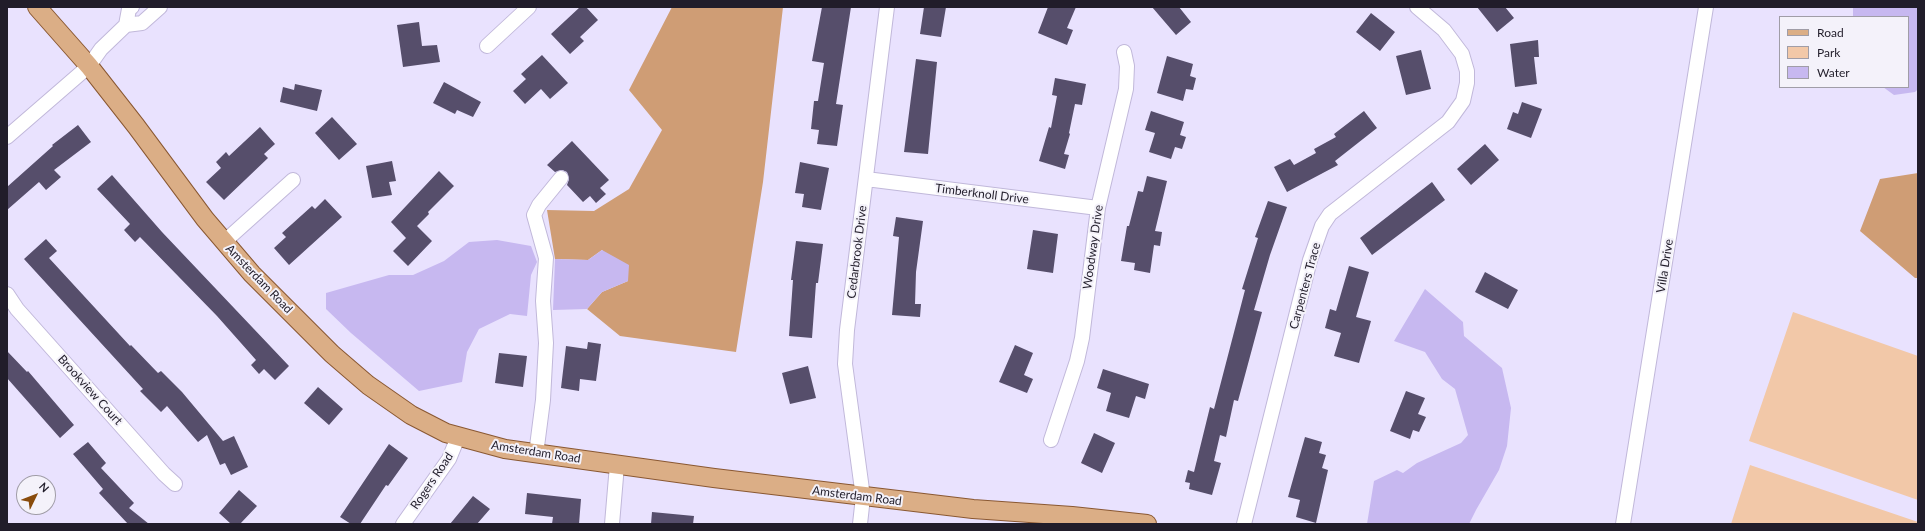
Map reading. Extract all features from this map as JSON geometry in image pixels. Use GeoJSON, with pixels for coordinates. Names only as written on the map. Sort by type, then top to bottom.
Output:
{"type":"FeatureCollection","features":[{"type":"Feature","properties":{"kind":"main road","name":"Amsterdam Road"},"geometry":{"type":"LineString","coordinates":[[37,7],[89,66],[224,242],[252,274],[310,332],[368,385],[411,414],[446,433],[505,450],[863,497],[973,509],[1072,516],[1147,524]]}},
{"type":"Feature","properties":{"kind":"street"},"geometry":{"type":"LineString","coordinates":[[7,137],[89,66],[101,49],[126,25],[129,9],[132,7]]}},
{"type":"Feature","properties":{"kind":"street"},"geometry":{"type":"LineString","coordinates":[[126,25],[142,23],[160,7]]}},
{"type":"Feature","properties":{"kind":"street"},"geometry":{"type":"LineString","coordinates":[[487,46],[529,7]]}},
{"type":"Feature","properties":{"kind":"street","name":"Cedarbrook Drive"},"geometry":{"type":"LineString","coordinates":[[860,524],[863,497],[845,364],[847,330],[887,7]]}},
{"type":"Feature","properties":{"kind":"street","name":"Carpenters Trace"},"geometry":{"type":"LineString","coordinates":[[1244,524],[1310,260],[1322,226],[1337,208],[1448,122],[1463,101],[1467,83],[1467,71],[1462,54],[1444,30],[1417,7]]}},
{"type":"Feature","properties":{"kind":"street","name":"Villa Drive"},"geometry":{"type":"LineString","coordinates":[[1623,524],[1706,7]]}},
{"type":"Feature","properties":{"kind":"street","name":"Woodway Drive"},"geometry":{"type":"LineString","coordinates":[[1051,440],[1077,361],[1082,338],[1098,208],[1126,89],[1127,66],[1124,52]]}},
{"type":"Feature","properties":{"kind":"street"},"geometry":{"type":"LineString","coordinates":[[536,454],[543,400],[546,349],[543,301],[546,258],[534,215],[539,206],[561,178]]}},
{"type":"Feature","properties":{"kind":"street","name":"Timberknoll Drive"},"geometry":{"type":"LineString","coordinates":[[866,179],[1098,208]]}},
{"type":"Feature","properties":{"kind":"street"},"geometry":{"type":"LineString","coordinates":[[224,242],[293,180]]}},
{"type":"Feature","properties":{"kind":"street","name":"Brookview Court"},"geometry":{"type":"LineString","coordinates":[[7,294],[17,309],[164,474],[175,484]]}},
{"type":"Feature","properties":{"kind":"street","name":"Rogers Road"},"geometry":{"type":"LineString","coordinates":[[403,524],[449,459],[458,437]]}},
{"type":"Feature","properties":{"kind":"street"},"geometry":{"type":"LineString","coordinates":[[612,524],[617,465]]}},
{"type":"Feature","properties":{"kind":"green space"},"geometry":{"type":"Polygon","coordinates":[[[1793,312],[1918,356],[1918,500],[1749,441],[1793,312]]]}},
{"type":"Feature","properties":{"kind":"green space"},"geometry":{"type":"Polygon","coordinates":[[[1750,465],[1918,522],[1918,524],[1731,524],[1750,465]]]}},
{"type":"Feature","properties":{"kind":"shaded area"},"geometry":{"type":"Polygon","coordinates":[[[672,7],[783,7],[763,182],[736,352],[620,336],[587,309],[602,292],[628,281],[602,250],[588,260],[555,259],[547,210],[594,211],[629,189],[662,130],[629,90],[672,7]]]}},
{"type":"Feature","properties":{"kind":"shaded area"},"geometry":{"type":"Polygon","coordinates":[[[1918,173],[1918,278],[1915,278],[1860,231],[1880,179],[1918,173]]]}},
{"type":"Feature","properties":{"kind":"water"},"geometry":{"type":"Polygon","coordinates":[[[1853,7],[1918,7],[1918,89],[1915,92],[1894,95],[1884,88],[1909,88],[1909,16],[1853,16],[1853,7]]]}},
{"type":"Feature","properties":{"kind":"water"},"geometry":{"type":"Polygon","coordinates":[[[497,240],[531,246],[537,262],[531,275],[527,316],[510,314],[479,329],[467,352],[462,382],[419,391],[351,333],[326,309],[326,293],[389,275],[413,275],[444,261],[469,242],[497,240]]]}},
{"type":"Feature","properties":{"kind":"water"},"geometry":{"type":"Polygon","coordinates":[[[602,250],[629,265],[628,281],[602,292],[587,309],[553,310],[555,259],[588,260],[602,250]]]}},
{"type":"Feature","properties":{"kind":"water"},"geometry":{"type":"Polygon","coordinates":[[[1425,289],[1463,322],[1464,336],[1502,368],[1511,408],[1507,446],[1499,470],[1469,524],[1367,524],[1374,481],[1397,470],[1403,473],[1417,463],[1461,443],[1468,435],[1455,389],[1442,379],[1425,352],[1394,341],[1425,289]]]}},
{"type":"Feature","properties":{"kind":"building"},"geometry":{"type":"Polygon","coordinates":[[[580,7],[586,7],[598,20],[580,37],[584,41],[570,54],[551,34],[580,7]]]}},
{"type":"Feature","properties":{"kind":"building"},"geometry":{"type":"Polygon","coordinates":[[[822,7],[851,7],[836,104],[843,105],[837,146],[817,144],[819,130],[811,129],[814,101],[818,101],[824,63],[812,61],[822,7]]]}},
{"type":"Feature","properties":{"kind":"building"},"geometry":{"type":"Polygon","coordinates":[[[924,7],[946,7],[941,37],[920,34],[924,7]]]}},
{"type":"Feature","properties":{"kind":"building"},"geometry":{"type":"Polygon","coordinates":[[[1048,7],[1076,7],[1067,28],[1073,30],[1067,45],[1038,33],[1048,7]]]}},
{"type":"Feature","properties":{"kind":"building"},"geometry":{"type":"Polygon","coordinates":[[[1152,7],[1179,7],[1191,22],[1176,35],[1152,7]]]}},
{"type":"Feature","properties":{"kind":"building"},"geometry":{"type":"Polygon","coordinates":[[[1477,7],[1505,7],[1514,18],[1497,32],[1477,7]]]}},
{"type":"Feature","properties":{"kind":"building"},"geometry":{"type":"Polygon","coordinates":[[[1371,13],[1395,32],[1380,51],[1356,32],[1371,13]]]}},
{"type":"Feature","properties":{"kind":"building"},"geometry":{"type":"Polygon","coordinates":[[[419,22],[422,46],[437,45],[440,62],[403,67],[397,25],[419,22]]]}},
{"type":"Feature","properties":{"kind":"building"},"geometry":{"type":"Polygon","coordinates":[[[1538,40],[1539,57],[1534,57],[1537,84],[1515,87],[1510,44],[1538,40]]]}},
{"type":"Feature","properties":{"kind":"building"},"geometry":{"type":"Polygon","coordinates":[[[1421,50],[1431,89],[1406,95],[1396,56],[1421,50]]]}},
{"type":"Feature","properties":{"kind":"building"},"geometry":{"type":"Polygon","coordinates":[[[542,55],[568,83],[550,99],[541,89],[525,104],[513,91],[526,79],[521,74],[542,55]]]}},
{"type":"Feature","properties":{"kind":"building"},"geometry":{"type":"Polygon","coordinates":[[[1167,56],[1193,64],[1190,76],[1196,78],[1193,90],[1186,89],[1183,101],[1157,93],[1167,56]]]}},
{"type":"Feature","properties":{"kind":"building"},"geometry":{"type":"Polygon","coordinates":[[[916,59],[937,62],[928,154],[904,152],[916,59]]]}},
{"type":"Feature","properties":{"kind":"building"},"geometry":{"type":"Polygon","coordinates":[[[1055,78],[1086,84],[1082,105],[1075,104],[1070,134],[1064,154],[1069,155],[1065,169],[1039,161],[1049,127],[1051,128],[1057,96],[1052,95],[1055,78]]]}},
{"type":"Feature","properties":{"kind":"building"},"geometry":{"type":"Polygon","coordinates":[[[444,82],[481,102],[473,117],[457,110],[455,114],[433,103],[444,82]]]}},
{"type":"Feature","properties":{"kind":"building"},"geometry":{"type":"Polygon","coordinates":[[[295,84],[322,90],[317,111],[280,102],[283,87],[294,90],[295,84]]]}},
{"type":"Feature","properties":{"kind":"building"},"geometry":{"type":"Polygon","coordinates":[[[1522,102],[1542,109],[1531,138],[1507,129],[1513,112],[1518,114],[1522,102]]]}},
{"type":"Feature","properties":{"kind":"building"},"geometry":{"type":"Polygon","coordinates":[[[1151,111],[1184,122],[1180,135],[1186,137],[1182,149],[1175,147],[1171,159],[1149,152],[1155,133],[1145,130],[1151,111]]]}},
{"type":"Feature","properties":{"kind":"building"},"geometry":{"type":"Polygon","coordinates":[[[1364,111],[1377,128],[1335,161],[1338,165],[1287,192],[1274,167],[1290,159],[1294,165],[1316,153],[1314,149],[1336,137],[1334,134],[1364,111]]]}},
{"type":"Feature","properties":{"kind":"building"},"geometry":{"type":"Polygon","coordinates":[[[332,117],[357,144],[339,160],[315,133],[332,117]]]}},
{"type":"Feature","properties":{"kind":"building"},"geometry":{"type":"Polygon","coordinates":[[[78,125],[91,142],[54,170],[61,177],[46,190],[39,182],[7,210],[7,187],[53,146],[52,145],[78,125]]]}},
{"type":"Feature","properties":{"kind":"building"},"geometry":{"type":"Polygon","coordinates":[[[260,127],[275,144],[264,154],[268,158],[224,200],[206,182],[221,168],[216,162],[226,152],[229,156],[260,127]]]}},
{"type":"Feature","properties":{"kind":"building"},"geometry":{"type":"Polygon","coordinates":[[[572,141],[609,180],[600,188],[606,194],[596,203],[590,196],[583,202],[567,185],[569,179],[567,172],[562,170],[555,172],[547,165],[572,141]]]}},
{"type":"Feature","properties":{"kind":"building"},"geometry":{"type":"Polygon","coordinates":[[[1485,144],[1499,160],[1471,185],[1457,169],[1485,144]]]}},
{"type":"Feature","properties":{"kind":"building"},"geometry":{"type":"Polygon","coordinates":[[[392,161],[396,181],[389,182],[392,195],[372,198],[366,166],[392,161]]]}},
{"type":"Feature","properties":{"kind":"building"},"geometry":{"type":"Polygon","coordinates":[[[800,162],[829,168],[821,210],[802,207],[804,194],[795,193],[800,162]]]}},
{"type":"Feature","properties":{"kind":"building"},"geometry":{"type":"Polygon","coordinates":[[[439,171],[454,186],[428,212],[429,214],[417,226],[432,241],[408,266],[393,251],[406,238],[391,222],[439,171]]]}},
{"type":"Feature","properties":{"kind":"building"},"geometry":{"type":"Polygon","coordinates":[[[112,175],[162,232],[289,366],[275,380],[264,369],[259,374],[251,365],[256,360],[217,316],[140,237],[135,242],[124,230],[130,224],[97,189],[112,175]]]}},
{"type":"Feature","properties":{"kind":"building"},"geometry":{"type":"Polygon","coordinates":[[[1147,176],[1167,181],[1155,231],[1162,232],[1160,246],[1154,245],[1150,273],[1134,270],[1135,263],[1121,261],[1127,226],[1129,226],[1138,191],[1143,192],[1147,176]]]}},
{"type":"Feature","properties":{"kind":"building"},"geometry":{"type":"Polygon","coordinates":[[[1432,182],[1445,200],[1372,255],[1360,238],[1432,182]]]}},
{"type":"Feature","properties":{"kind":"building"},"geometry":{"type":"Polygon","coordinates":[[[325,199],[342,217],[289,265],[274,248],[286,237],[282,233],[312,206],[315,209],[325,199]]]}},
{"type":"Feature","properties":{"kind":"building"},"geometry":{"type":"Polygon","coordinates":[[[1268,201],[1287,207],[1270,255],[1254,310],[1262,312],[1238,401],[1234,400],[1226,437],[1220,435],[1214,461],[1221,463],[1212,495],[1189,489],[1190,483],[1185,482],[1188,470],[1194,472],[1210,407],[1214,409],[1245,290],[1242,289],[1258,238],[1255,237],[1268,201]]]}},
{"type":"Feature","properties":{"kind":"building"},"geometry":{"type":"Polygon","coordinates":[[[896,217],[923,221],[916,272],[915,304],[921,304],[920,317],[892,315],[899,237],[893,236],[896,217]]]}},
{"type":"Feature","properties":{"kind":"building"},"geometry":{"type":"Polygon","coordinates":[[[1033,230],[1058,234],[1053,273],[1027,269],[1033,230]]]}},
{"type":"Feature","properties":{"kind":"building"},"geometry":{"type":"Polygon","coordinates":[[[46,239],[57,251],[49,258],[130,346],[131,345],[158,373],[161,371],[182,392],[223,441],[234,436],[248,467],[231,475],[225,463],[220,465],[207,435],[198,442],[167,406],[161,412],[140,391],[143,389],[24,259],[46,239]]]}},
{"type":"Feature","properties":{"kind":"building"},"geometry":{"type":"Polygon","coordinates":[[[796,241],[823,244],[818,283],[816,283],[812,338],[789,336],[793,280],[791,280],[796,241]]]}},
{"type":"Feature","properties":{"kind":"building"},"geometry":{"type":"Polygon","coordinates":[[[1349,266],[1369,272],[1356,317],[1371,321],[1359,363],[1334,356],[1341,333],[1325,328],[1330,309],[1336,311],[1349,266]]]}},
{"type":"Feature","properties":{"kind":"building"},"geometry":{"type":"Polygon","coordinates":[[[1485,272],[1518,290],[1508,309],[1475,292],[1485,272]]]}},
{"type":"Feature","properties":{"kind":"building"},"geometry":{"type":"Polygon","coordinates":[[[588,342],[601,344],[596,381],[580,379],[579,391],[561,388],[566,346],[587,349],[588,342]]]}},
{"type":"Feature","properties":{"kind":"building"},"geometry":{"type":"Polygon","coordinates":[[[1015,345],[1033,353],[1024,375],[1033,379],[1027,393],[999,382],[1015,345]]]}},
{"type":"Feature","properties":{"kind":"building"},"geometry":{"type":"Polygon","coordinates":[[[7,351],[27,372],[28,371],[74,425],[60,438],[7,378],[7,351]]]}},
{"type":"Feature","properties":{"kind":"building"},"geometry":{"type":"Polygon","coordinates":[[[499,353],[527,356],[523,387],[495,383],[499,353]]]}},
{"type":"Feature","properties":{"kind":"building"},"geometry":{"type":"Polygon","coordinates":[[[808,366],[816,398],[790,404],[782,373],[808,366]]]}},
{"type":"Feature","properties":{"kind":"building"},"geometry":{"type":"Polygon","coordinates":[[[1103,369],[1149,384],[1145,399],[1136,396],[1129,418],[1106,411],[1111,393],[1097,388],[1103,369]]]}},
{"type":"Feature","properties":{"kind":"building"},"geometry":{"type":"Polygon","coordinates":[[[318,387],[343,409],[329,425],[304,403],[318,387]]]}},
{"type":"Feature","properties":{"kind":"building"},"geometry":{"type":"Polygon","coordinates":[[[1406,391],[1425,398],[1418,414],[1426,417],[1419,432],[1413,430],[1410,439],[1390,431],[1406,391]]]}},
{"type":"Feature","properties":{"kind":"building"},"geometry":{"type":"Polygon","coordinates":[[[1094,433],[1115,443],[1102,473],[1081,463],[1094,433]]]}},
{"type":"Feature","properties":{"kind":"building"},"geometry":{"type":"Polygon","coordinates":[[[1305,437],[1322,442],[1319,453],[1326,455],[1322,468],[1328,470],[1316,523],[1296,517],[1300,500],[1288,497],[1305,437]]]}},
{"type":"Feature","properties":{"kind":"building"},"geometry":{"type":"Polygon","coordinates":[[[88,442],[106,463],[101,468],[134,503],[129,508],[149,524],[128,524],[99,493],[103,489],[73,454],[88,442]]]}},
{"type":"Feature","properties":{"kind":"building"},"geometry":{"type":"Polygon","coordinates":[[[389,444],[408,458],[388,486],[386,485],[360,524],[351,524],[340,517],[389,444]]]}},
{"type":"Feature","properties":{"kind":"building"},"geometry":{"type":"Polygon","coordinates":[[[239,490],[257,506],[240,524],[231,524],[219,513],[239,490]]]}},
{"type":"Feature","properties":{"kind":"building"},"geometry":{"type":"Polygon","coordinates":[[[527,493],[581,499],[579,524],[552,524],[553,517],[525,514],[527,493]]]}},
{"type":"Feature","properties":{"kind":"building"},"geometry":{"type":"Polygon","coordinates":[[[473,496],[490,509],[477,524],[450,524],[473,496]]]}},
{"type":"Feature","properties":{"kind":"building"},"geometry":{"type":"Polygon","coordinates":[[[652,512],[694,516],[693,524],[651,524],[652,512]]]}}]}
